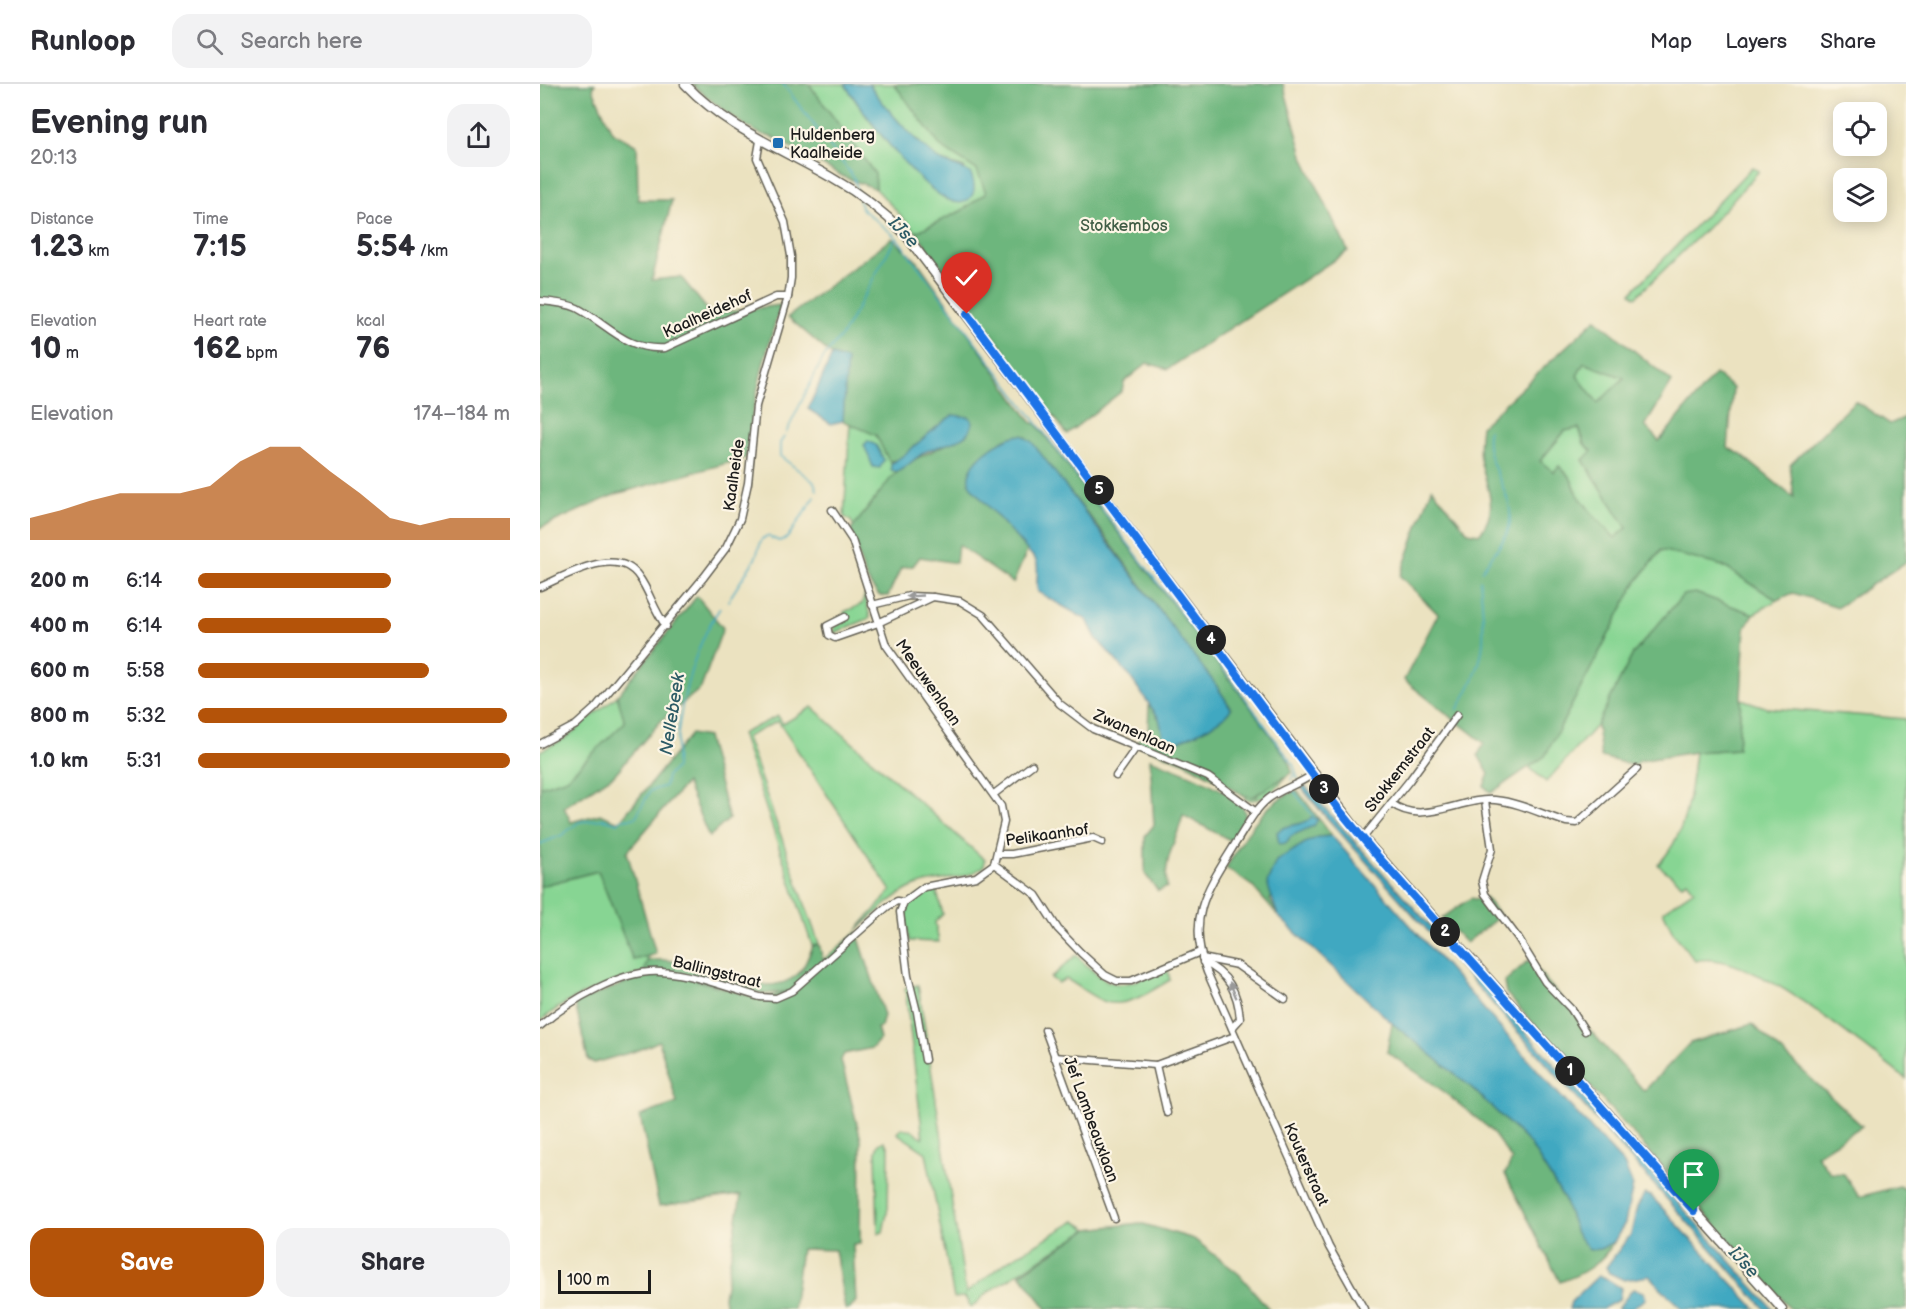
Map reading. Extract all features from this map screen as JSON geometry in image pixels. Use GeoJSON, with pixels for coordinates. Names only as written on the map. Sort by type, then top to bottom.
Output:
{"type":"FeatureCollection","features":[{"type":"Feature","properties":{"kind":"main road"},"geometry":{"type":"LineString","coordinates":[[685,84],[723,118],[760,141],[850,189],[893,222],[926,260],[1363,838],[1782,1309]]}},
{"type":"Feature","properties":{"kind":"street","name":"Kaalheide"},"geometry":{"type":"LineString","coordinates":[[540,744],[576,724],[595,708],[666,626],[726,548],[740,519],[748,483],[756,406],[788,297],[791,256],[789,238],[776,197],[757,158],[760,141]]}},
{"type":"Feature","properties":{"kind":"street","name":"Kaalheidehof"},"geometry":{"type":"LineString","coordinates":[[540,301],[576,308],[631,344],[652,349],[665,348],[776,297],[788,297]]}},
{"type":"Feature","properties":{"kind":"street","name":"Meeuwenlaan"},"geometry":{"type":"LineString","coordinates":[[832,510],[852,540],[886,645],[1001,806],[1004,822],[994,864]]}},
{"type":"Feature","properties":{"kind":"street"},"geometry":{"type":"LineString","coordinates":[[540,587],[592,566],[608,562],[623,564],[640,578],[654,611],[666,626]]}},
{"type":"Feature","properties":{"kind":"street","name":"Zwanenlaan"},"geometry":{"type":"LineString","coordinates":[[872,605],[909,596],[960,601],[977,611],[1060,704],[1093,729],[1135,749],[1208,777],[1256,812]]}},
{"type":"Feature","properties":{"kind":"street"},"geometry":{"type":"LineString","coordinates":[[844,617],[827,626],[829,635],[835,638],[878,623],[933,597]]}},
{"type":"Feature","properties":{"kind":"street","name":"Stokkemstraat"},"geometry":{"type":"LineString","coordinates":[[1363,838],[1457,715]]}},
{"type":"Feature","properties":{"kind":"street"},"geometry":{"type":"LineString","coordinates":[[1116,776],[1135,749]]}},
{"type":"Feature","properties":{"kind":"street"},"geometry":{"type":"LineString","coordinates":[[994,794],[1032,765]]}},
{"type":"Feature","properties":{"kind":"street"},"geometry":{"type":"LineString","coordinates":[[1391,803],[1396,807],[1422,812],[1497,800],[1566,822],[1577,823],[1637,770]]}},
{"type":"Feature","properties":{"kind":"street","name":"Kouterstraat"},"geometry":{"type":"LineString","coordinates":[[1313,774],[1268,799],[1256,812],[1215,876],[1202,902],[1198,926],[1202,957],[1235,1036],[1329,1247],[1364,1309]]}},
{"type":"Feature","properties":{"kind":"street"},"geometry":{"type":"LineString","coordinates":[[1485,801],[1492,849],[1482,881],[1485,894],[1518,938],[1545,982],[1570,1009],[1585,1031]]}},
{"type":"Feature","properties":{"kind":"street","name":"Pelikaanhof"},"geometry":{"type":"LineString","coordinates":[[997,854],[1011,854],[1093,838],[1102,842]]}},
{"type":"Feature","properties":{"kind":"street"},"geometry":{"type":"LineString","coordinates":[[994,864],[1036,896],[1058,929],[1105,975],[1117,981],[1131,981],[1202,957],[1237,964],[1285,999]]}},
{"type":"Feature","properties":{"kind":"street","name":"Ballingstraat"},"geometry":{"type":"LineString","coordinates":[[540,1026],[557,1011],[589,992],[636,975],[660,972],[760,997],[776,998],[792,991],[897,901],[904,902],[924,887],[976,877],[994,864]]}},
{"type":"Feature","properties":{"kind":"street"},"geometry":{"type":"LineString","coordinates":[[904,902],[900,912],[908,976],[917,1012],[924,1060]]}},
{"type":"Feature","properties":{"kind":"street","name":"Kouterstraat"},"geometry":{"type":"LineString","coordinates":[[1202,957],[1219,970],[1234,990],[1240,1019],[1232,1028]]}},
{"type":"Feature","properties":{"kind":"street","name":"Jef Lambeauxlaan"},"geometry":{"type":"LineString","coordinates":[[1045,1030],[1114,1218]]}},
{"type":"Feature","properties":{"kind":"street"},"geometry":{"type":"LineString","coordinates":[[1054,1057],[1156,1065],[1235,1036]]}},
{"type":"Feature","properties":{"kind":"street"},"geometry":{"type":"LineString","coordinates":[[1156,1065],[1167,1113]]}},
{"type":"Feature","properties":{"kind":"green space"},"geometry":{"type":"Polygon","coordinates":[[[540,84],[595,84],[593,89],[612,132],[637,146],[638,200],[672,200],[652,280],[681,277],[711,314],[781,305],[759,381],[746,458],[616,494],[540,528],[540,84]]]}},
{"type":"Feature","properties":{"kind":"green space"},"geometry":{"type":"Polygon","coordinates":[[[692,84],[809,84],[875,174],[876,189],[844,177],[773,137],[743,124],[692,84]]]}},
{"type":"Feature","properties":{"kind":"green space"},"geometry":{"type":"Polygon","coordinates":[[[809,84],[845,84],[891,146],[947,200],[965,168],[938,160],[890,114],[869,84],[894,84],[952,154],[978,170],[986,193],[961,211],[916,232],[876,189],[875,174],[809,84]]]}},
{"type":"Feature","properties":{"kind":"green space","name":"Stokkembos"},"geometry":{"type":"Polygon","coordinates":[[[894,84],[1283,84],[1304,159],[1348,251],[1168,369],[1147,363],[1124,382],[1122,391],[1067,434],[916,232],[961,211],[986,193],[977,170],[941,147],[894,84]]]}},
{"type":"Feature","properties":{"kind":"green space"},"geometry":{"type":"Polygon","coordinates":[[[1752,167],[1759,171],[1707,228],[1636,297],[1631,293],[1752,167]]]}},
{"type":"Feature","properties":{"kind":"green space"},"geometry":{"type":"Polygon","coordinates":[[[892,238],[918,262],[1031,422],[1036,424],[1252,709],[1289,761],[1292,772],[1288,775],[1253,797],[1245,796],[1186,763],[1136,744],[1139,738],[1148,734],[1149,704],[1162,723],[1164,742],[1192,736],[1217,721],[1231,708],[1103,533],[1025,436],[1011,437],[996,446],[1002,520],[1028,549],[1013,583],[958,545],[956,563],[920,557],[913,566],[901,568],[888,596],[880,596],[874,589],[861,565],[851,530],[891,478],[909,462],[964,436],[947,419],[898,460],[889,461],[876,435],[843,421],[846,360],[832,355],[788,317],[892,238]]]}},
{"type":"Feature","properties":{"kind":"green space"},"geometry":{"type":"Polygon","coordinates":[[[1596,319],[1672,382],[1645,426],[1659,441],[1715,374],[1733,388],[1728,448],[1740,454],[1794,498],[1790,465],[1855,401],[1890,424],[1906,417],[1906,562],[1838,607],[1793,593],[1777,600],[1723,566],[1661,550],[1635,584],[1545,756],[1491,793],[1484,786],[1489,774],[1478,755],[1484,743],[1404,680],[1438,614],[1400,576],[1432,488],[1468,532],[1479,534],[1486,525],[1491,507],[1479,455],[1481,426],[1596,319]],[[1584,363],[1577,376],[1598,403],[1624,378],[1584,363]],[[1579,428],[1565,431],[1540,461],[1554,472],[1559,466],[1570,477],[1578,495],[1615,538],[1627,528],[1583,460],[1592,451],[1585,444],[1579,428]]]}},
{"type":"Feature","properties":{"kind":"green space"},"geometry":{"type":"Polygon","coordinates":[[[1584,363],[1625,378],[1598,403],[1577,376],[1584,363]]]}},
{"type":"Feature","properties":{"kind":"green space"},"geometry":{"type":"Polygon","coordinates":[[[850,423],[876,435],[889,461],[893,462],[891,464],[893,472],[897,472],[854,526],[844,517],[850,423]]]}},
{"type":"Feature","properties":{"kind":"green space"},"geometry":{"type":"Polygon","coordinates":[[[1579,428],[1584,444],[1592,451],[1583,460],[1627,528],[1615,538],[1578,495],[1570,477],[1559,466],[1554,473],[1540,461],[1565,431],[1579,428]]]}},
{"type":"Feature","properties":{"kind":"green space"},"geometry":{"type":"Polygon","coordinates":[[[1662,550],[1723,566],[1777,600],[1754,614],[1695,593],[1633,654],[1597,725],[1546,782],[1529,767],[1545,756],[1635,584],[1662,550]]]}},
{"type":"Feature","properties":{"kind":"green space"},"geometry":{"type":"Polygon","coordinates":[[[1695,593],[1754,614],[1745,628],[1738,749],[1695,752],[1639,761],[1635,766],[1601,757],[1597,725],[1633,654],[1683,595],[1695,593]]]}},
{"type":"Feature","properties":{"kind":"green space"},"geometry":{"type":"Polygon","coordinates":[[[865,594],[870,618],[834,633],[834,627],[846,621],[844,612],[862,604],[865,594]]]}},
{"type":"Feature","properties":{"kind":"green space"},"geometry":{"type":"Polygon","coordinates":[[[697,596],[723,628],[701,688],[661,721],[614,775],[564,807],[571,822],[600,814],[619,822],[691,734],[707,737],[729,819],[709,837],[686,783],[627,852],[656,954],[633,960],[598,871],[540,886],[540,787],[567,778],[625,722],[617,696],[697,596]]]}},
{"type":"Feature","properties":{"kind":"green space"},"geometry":{"type":"Polygon","coordinates":[[[617,696],[626,722],[567,778],[540,787],[540,751],[564,739],[617,696]]]}},
{"type":"Feature","properties":{"kind":"green space"},"geometry":{"type":"Polygon","coordinates":[[[1741,699],[1768,708],[1906,719],[1906,1079],[1804,1002],[1774,983],[1718,960],[1695,961],[1673,932],[1663,911],[1694,890],[1687,881],[1682,884],[1658,865],[1682,826],[1689,798],[1695,752],[1738,749],[1741,699]]]}},
{"type":"Feature","properties":{"kind":"green space"},"geometry":{"type":"Polygon","coordinates":[[[812,707],[985,860],[984,866],[968,875],[922,884],[905,891],[857,930],[891,891],[778,721],[746,737],[819,944],[822,960],[818,963],[741,734],[778,716],[783,724],[812,707]]]}},
{"type":"Feature","properties":{"kind":"green space"},"geometry":{"type":"Polygon","coordinates":[[[1150,759],[1221,790],[1243,807],[1245,816],[1231,841],[1183,815],[1168,859],[1167,887],[1158,891],[1145,874],[1145,836],[1154,825],[1150,759]]]}},
{"type":"Feature","properties":{"kind":"green space"},"geometry":{"type":"Polygon","coordinates":[[[1288,775],[1264,797],[1245,799],[1245,796],[1257,797],[1258,794],[1288,775]]]}},
{"type":"Feature","properties":{"kind":"green space"},"geometry":{"type":"Polygon","coordinates":[[[1297,790],[1332,836],[1318,837],[1270,900],[1278,916],[1252,886],[1226,868],[1247,833],[1264,812],[1273,803],[1297,790]]]}},
{"type":"Feature","properties":{"kind":"green space"},"geometry":{"type":"Polygon","coordinates":[[[598,871],[633,960],[649,956],[644,972],[576,998],[540,1022],[540,886],[598,871]]]}},
{"type":"Feature","properties":{"kind":"green space"},"geometry":{"type":"Polygon","coordinates":[[[936,889],[943,914],[935,922],[939,942],[910,941],[907,914],[911,901],[925,892],[936,889]]]}},
{"type":"Feature","properties":{"kind":"green space"},"geometry":{"type":"Polygon","coordinates":[[[1485,897],[1500,916],[1466,943],[1442,918],[1471,898],[1483,901],[1485,897]]]}},
{"type":"Feature","properties":{"kind":"green space"},"geometry":{"type":"Polygon","coordinates":[[[857,932],[884,1015],[881,1027],[877,1028],[880,1039],[872,1048],[844,1054],[841,1060],[861,1140],[860,1244],[853,1244],[856,1301],[850,1309],[845,1309],[835,1250],[801,1249],[793,1309],[726,1309],[724,1297],[741,1195],[659,1206],[640,1116],[677,1103],[659,1041],[639,1050],[594,1063],[588,1060],[575,1003],[643,976],[647,961],[665,960],[685,964],[746,982],[765,985],[782,983],[798,974],[805,965],[813,946],[819,944],[823,960],[857,932]],[[695,980],[762,999],[789,991],[766,994],[695,980]]]}},
{"type":"Feature","properties":{"kind":"green space"},"geometry":{"type":"Polygon","coordinates":[[[1076,955],[1089,968],[1109,982],[1128,983],[1167,967],[1170,980],[1129,1001],[1111,1003],[1103,1001],[1066,979],[1058,983],[1051,978],[1076,955]]]}},
{"type":"Feature","properties":{"kind":"green space"},"geometry":{"type":"Polygon","coordinates":[[[1529,960],[1644,1091],[1690,1043],[1752,1024],[1862,1126],[1816,1155],[1831,1173],[1844,1174],[1859,1197],[1899,1186],[1906,1190],[1906,1309],[1791,1309],[1506,993],[1504,982],[1529,960]]]}},
{"type":"Feature","properties":{"kind":"green space"},"geometry":{"type":"Polygon","coordinates":[[[918,985],[966,1293],[1009,1260],[1075,1221],[1088,1229],[987,1293],[971,1308],[966,1297],[954,1298],[926,1153],[897,1133],[901,1128],[912,1130],[923,1138],[905,988],[918,985]]]}},
{"type":"Feature","properties":{"kind":"green space"},"geometry":{"type":"Polygon","coordinates":[[[1392,1023],[1471,1087],[1530,1144],[1564,1199],[1576,1233],[1600,1249],[1614,1242],[1597,1262],[1584,1272],[1560,1282],[1505,1174],[1512,1160],[1490,1129],[1439,1088],[1387,1052],[1392,1023]]]}},
{"type":"Feature","properties":{"kind":"green space"},"geometry":{"type":"Polygon","coordinates":[[[884,1141],[889,1148],[888,1208],[883,1232],[878,1234],[876,1152],[878,1145],[884,1141]]]}},
{"type":"Feature","properties":{"kind":"green space"},"geometry":{"type":"Polygon","coordinates":[[[1140,1223],[1194,1239],[1239,1274],[1269,1309],[1047,1309],[1020,1274],[1088,1229],[1140,1223]]]}},
{"type":"Feature","properties":{"kind":"water"},"geometry":{"type":"Polygon","coordinates":[[[845,84],[869,84],[900,123],[927,150],[941,161],[971,174],[974,187],[972,196],[956,202],[940,195],[921,180],[883,137],[845,84]]]}},
{"type":"Feature","properties":{"kind":"water"},"geometry":{"type":"Polygon","coordinates":[[[832,355],[847,360],[843,421],[831,424],[808,409],[832,355]]]}},
{"type":"Feature","properties":{"kind":"water"},"geometry":{"type":"Polygon","coordinates":[[[953,415],[969,417],[973,422],[966,434],[954,442],[925,452],[897,472],[891,470],[891,464],[953,415]]]}},
{"type":"Feature","properties":{"kind":"water"},"geometry":{"type":"Polygon","coordinates":[[[1022,435],[1032,442],[1216,685],[1231,708],[1212,725],[1165,745],[1159,718],[1128,674],[1096,638],[1087,620],[1038,592],[1035,559],[971,487],[969,478],[976,461],[984,453],[1004,440],[1022,435]]]}},
{"type":"Feature","properties":{"kind":"water"},"geometry":{"type":"Polygon","coordinates":[[[868,441],[876,445],[884,460],[880,468],[873,467],[864,445],[868,441]]]}},
{"type":"Feature","properties":{"kind":"water"},"geometry":{"type":"Polygon","coordinates":[[[1305,786],[1773,1309],[1765,1309],[1320,810],[1301,787],[1305,786]]]}},
{"type":"Feature","properties":{"kind":"water"},"geometry":{"type":"Polygon","coordinates":[[[1312,817],[1318,819],[1314,826],[1291,836],[1286,843],[1279,844],[1277,832],[1285,827],[1303,823],[1312,817]]]}},
{"type":"Feature","properties":{"kind":"water"},"geometry":{"type":"Polygon","coordinates":[[[1332,836],[1555,1090],[1624,1164],[1633,1186],[1625,1223],[1614,1242],[1600,1249],[1589,1250],[1576,1233],[1564,1199],[1530,1144],[1471,1087],[1392,1023],[1278,916],[1267,883],[1276,861],[1318,837],[1332,836]]]}},
{"type":"Feature","properties":{"kind":"water"},"geometry":{"type":"Polygon","coordinates":[[[1645,1194],[1651,1196],[1756,1309],[1682,1309],[1649,1276],[1624,1280],[1609,1273],[1606,1267],[1631,1234],[1637,1207],[1645,1194]]]}},
{"type":"Feature","properties":{"kind":"water"},"geometry":{"type":"Polygon","coordinates":[[[1598,1276],[1604,1277],[1621,1288],[1619,1300],[1602,1309],[1569,1309],[1571,1302],[1598,1276]]]}},
{"type":"Feature","properties":{"kind":"water"},"geometry":{"type":"Polygon","coordinates":[[[1633,1289],[1644,1292],[1646,1299],[1630,1309],[1617,1309],[1633,1289]]]}},
{"type":"Feature","properties":{"kind":"waterway","name":"IJse"},"geometry":{"type":"LineString","coordinates":[[783,84],[854,178],[857,190]]}},
{"type":"Feature","properties":{"kind":"waterway","name":"IJse"},"geometry":{"type":"LineString","coordinates":[[859,200],[861,208],[896,237],[1246,699],[1293,764],[1298,779]]}},
{"type":"Feature","properties":{"kind":"waterway","name":"Nellebeek"},"geometry":{"type":"LineString","coordinates":[[786,433],[823,358],[843,334],[895,239]]}},
{"type":"Feature","properties":{"kind":"waterway"},"geometry":{"type":"LineString","coordinates":[[1482,570],[1504,538],[1509,527],[1510,514],[1508,502],[1490,454],[1489,429]]}},
{"type":"Feature","properties":{"kind":"waterway","name":"Nellebeek"},"geometry":{"type":"LineString","coordinates":[[784,437],[780,443],[780,456],[814,482],[817,490]]}},
{"type":"Feature","properties":{"kind":"waterway","name":"Nellebeek"},"geometry":{"type":"LineString","coordinates":[[728,601],[755,559],[762,539],[767,536],[779,541],[787,538],[815,497]]}},
{"type":"Feature","properties":{"kind":"waterway"},"geometry":{"type":"LineString","coordinates":[[1457,710],[1475,676],[1480,661],[1483,633],[1480,580]]}},
{"type":"Feature","properties":{"kind":"waterway","name":"Nellebeek"},"geometry":{"type":"LineString","coordinates":[[540,844],[562,835],[579,822],[604,819],[618,823],[622,819],[635,818],[650,791],[665,786],[667,776],[676,768],[682,706],[693,664],[720,608]]}},
{"type":"Feature","properties":{"kind":"waterway","name":"IJse"},"geometry":{"type":"LineString","coordinates":[[1291,780],[1294,774]]}},
{"type":"Feature","properties":{"kind":"waterway"},"geometry":{"type":"LineString","coordinates":[[1293,790],[1314,817]]}},
{"type":"Feature","properties":{"kind":"place","name":"Huldenberg Kaalheide"},"geometry":{"type":"Point","coordinates":[778,143]}},
{"type":"Feature","properties":{"kind":"route"},"geometry":{"type":"LineString","coordinates":[[967,314],[1337,807],[1373,851],[1694,1211]]}}]}
